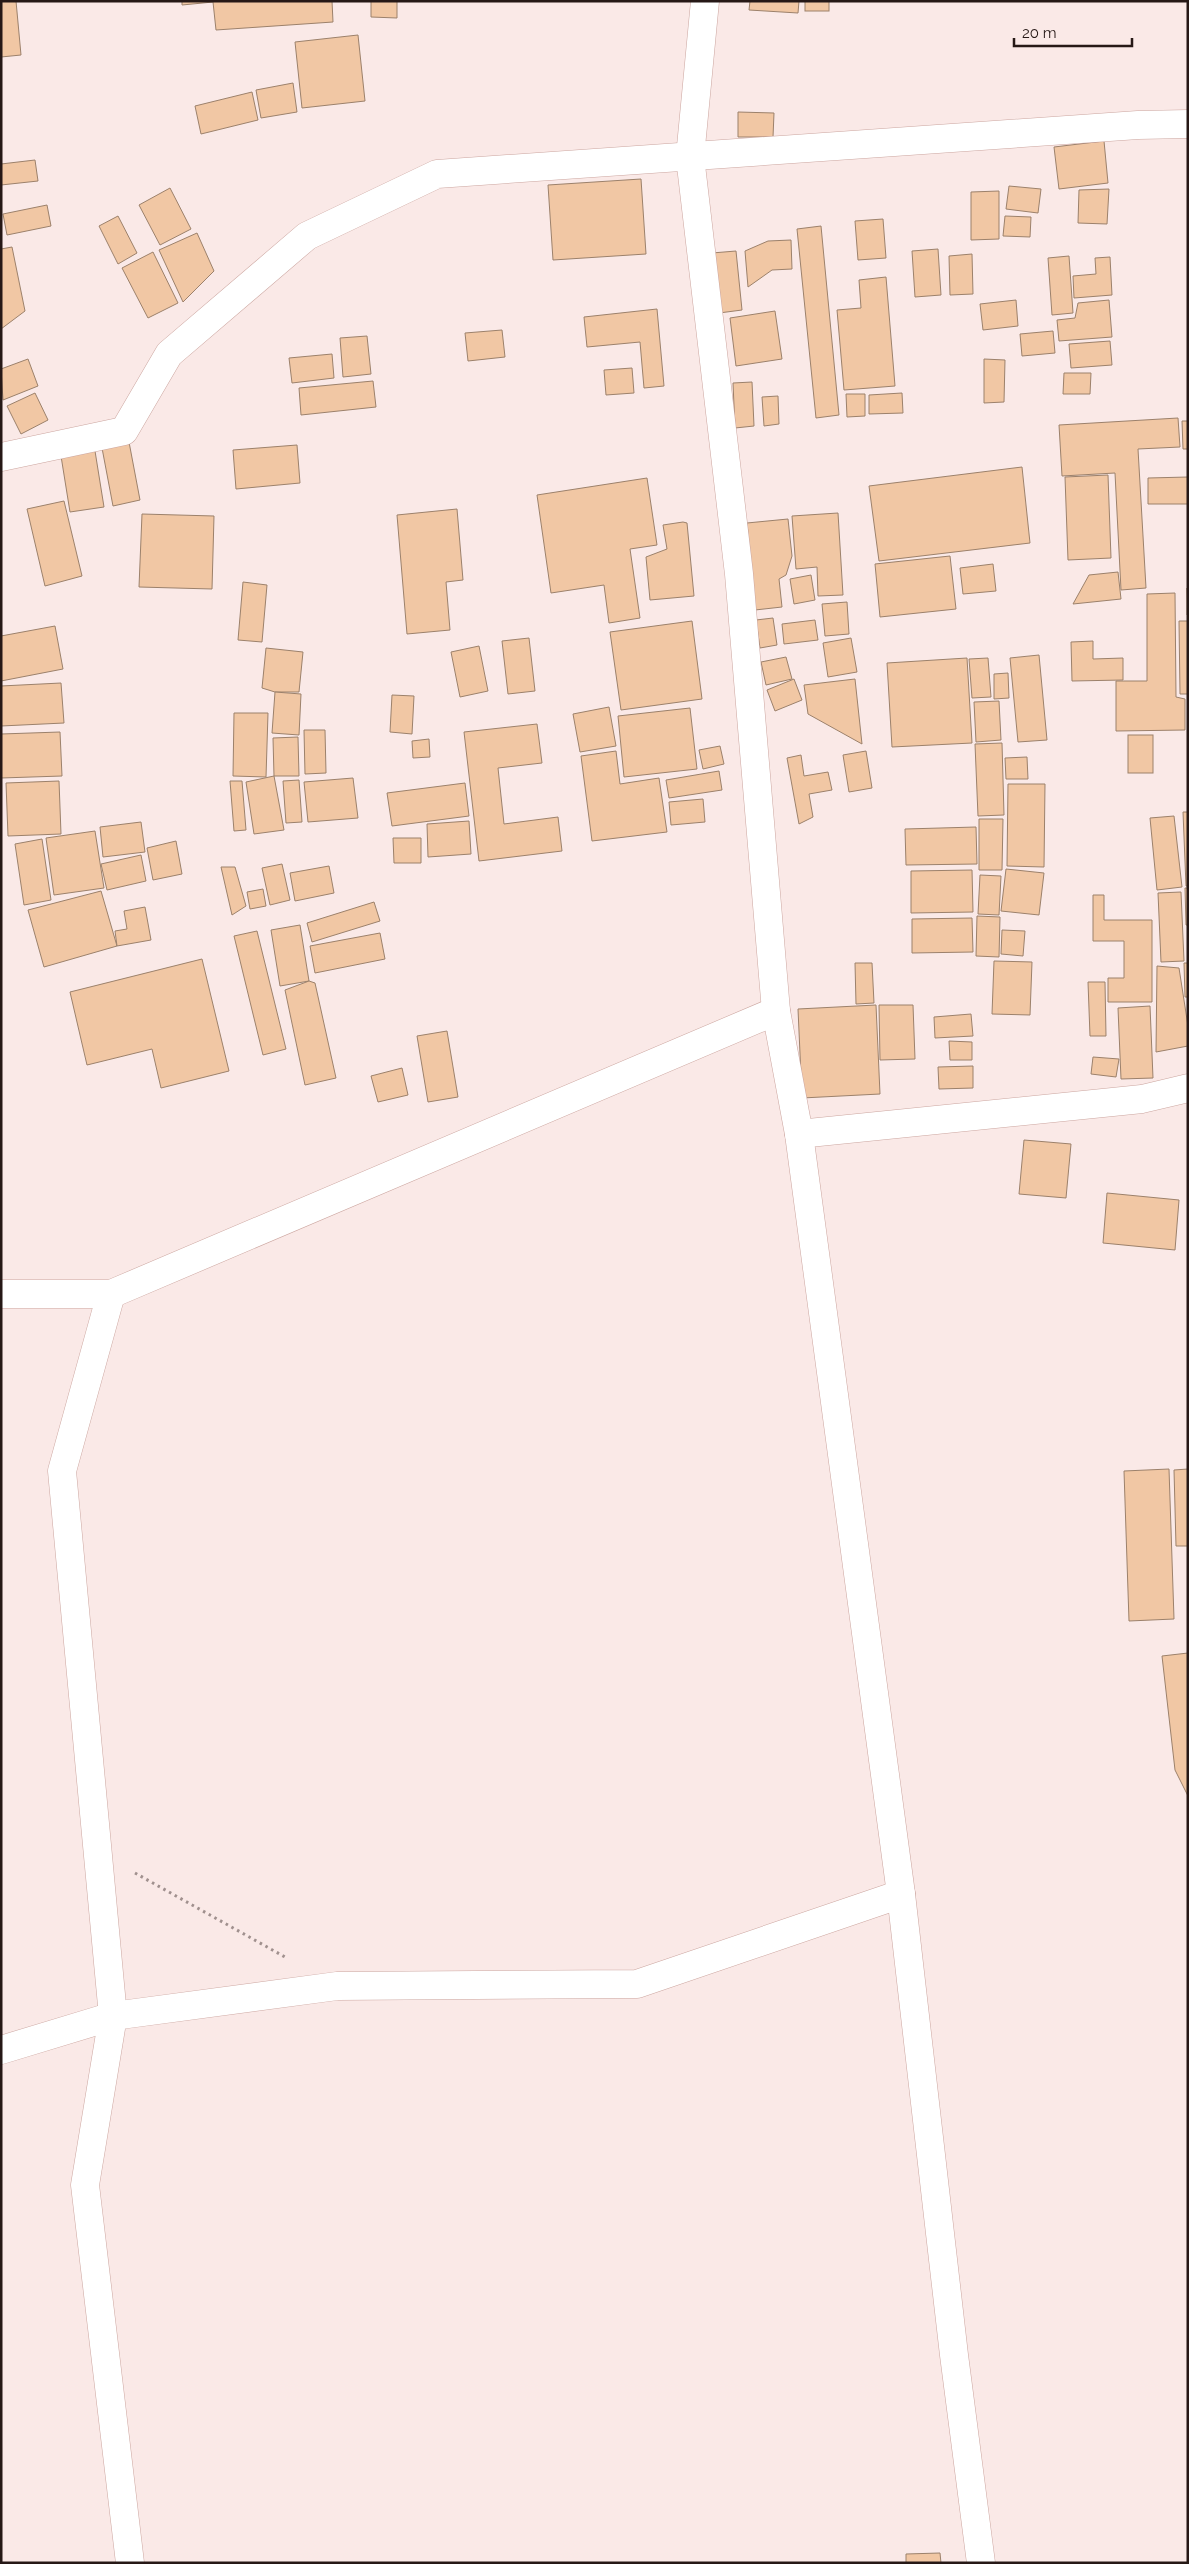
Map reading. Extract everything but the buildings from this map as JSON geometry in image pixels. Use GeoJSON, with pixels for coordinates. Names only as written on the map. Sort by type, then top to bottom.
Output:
{"type":"FeatureCollection","features":[{"type":"Feature","properties":{"kind":"street"},"geometry":{"type":"LineString","coordinates":[[705,1],[690,157],[739,574],[776,1011],[799,1134],[901,1894],[954,2355],[981,2563]]}},
{"type":"Feature","properties":{"kind":"street"},"geometry":{"type":"LineString","coordinates":[[1,457],[124,431],[168,354],[307,236],[437,174],[1138,125],[1188,124]]}},
{"type":"Feature","properties":{"kind":"street"},"geometry":{"type":"LineString","coordinates":[[1,1294],[111,1294],[776,1011]]}},
{"type":"Feature","properties":{"kind":"street"},"geometry":{"type":"LineString","coordinates":[[799,1134],[1142,1099],[1188,1088]]}},
{"type":"Feature","properties":{"kind":"street"},"geometry":{"type":"LineString","coordinates":[[111,1294],[62,1471],[113,2016],[85,2185],[130,2563]]}},
{"type":"Feature","properties":{"kind":"street"},"geometry":{"type":"LineString","coordinates":[[1,2050],[113,2016],[337,1986],[637,1984],[901,1894]]}},
{"type":"Feature","properties":{"kind":"path"},"geometry":{"type":"LineString","coordinates":[[98,1851],[286,1957]]}}]}
